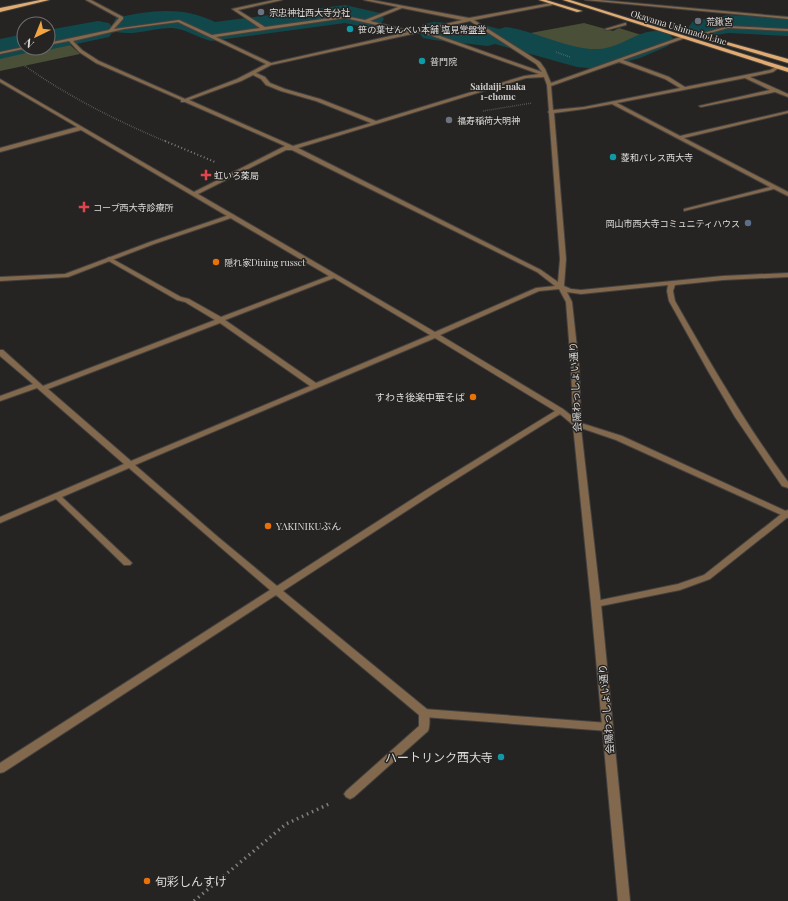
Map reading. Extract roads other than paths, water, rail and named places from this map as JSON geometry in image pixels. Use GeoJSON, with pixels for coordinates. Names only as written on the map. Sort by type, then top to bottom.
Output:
{"type":"FeatureCollection","features":[{"type":"Feature","properties":{"kind":"main road"},"geometry":{"type":"LineString","coordinates":[[0,10],[47,0]]}},
{"type":"Feature","properties":{"kind":"main road"},"geometry":{"type":"LineString","coordinates":[[541,0],[680,38]]}},
{"type":"Feature","properties":{"kind":"main road"},"geometry":{"type":"LineString","coordinates":[[552,4],[587,0]]}},
{"type":"Feature","properties":{"kind":"main road","name":"Okayama Ushimado Line"},"geometry":{"type":"LineString","coordinates":[[587,0],[788,61]]}},
{"type":"Feature","properties":{"kind":"main road","name":"Okayama Ushimado Line"},"geometry":{"type":"LineString","coordinates":[[568,1],[680,38],[788,70]]}},
{"type":"Feature","properties":{"kind":"street"},"geometry":{"type":"LineString","coordinates":[[56,43],[108,33],[122,18],[88,0]]}},
{"type":"Feature","properties":{"kind":"street"},"geometry":{"type":"LineString","coordinates":[[263,28],[234,9],[280,0]]}},
{"type":"Feature","properties":{"kind":"street","name":"会陽わっしょい通り"},"geometry":{"type":"LineString","coordinates":[[366,0],[400,8],[471,20],[538,63],[546,75],[549,85],[563,258],[561,287],[569,302],[575,366],[577,424],[596,604],[624,901]]}},
{"type":"Feature","properties":{"kind":"street"},"geometry":{"type":"LineString","coordinates":[[587,0],[788,18]]}},
{"type":"Feature","properties":{"kind":"street"},"geometry":{"type":"LineString","coordinates":[[658,0],[659,6]]}},
{"type":"Feature","properties":{"kind":"street"},"geometry":{"type":"LineString","coordinates":[[183,101],[240,80],[270,64],[413,32],[422,32],[460,21],[552,4]]}},
{"type":"Feature","properties":{"kind":"street"},"geometry":{"type":"LineString","coordinates":[[367,21],[400,8]]}},
{"type":"Feature","properties":{"kind":"street"},"geometry":{"type":"LineString","coordinates":[[213,36],[339,17],[367,21],[413,32]]}},
{"type":"Feature","properties":{"kind":"street"},"geometry":{"type":"LineString","coordinates":[[111,30],[146,24],[179,21],[270,64]]}},
{"type":"Feature","properties":{"kind":"street"},"geometry":{"type":"LineString","coordinates":[[607,29],[625,24]]}},
{"type":"Feature","properties":{"kind":"street"},"geometry":{"type":"LineString","coordinates":[[699,35],[728,27],[788,30]]}},
{"type":"Feature","properties":{"kind":"street"},"geometry":{"type":"LineString","coordinates":[[422,32],[546,75]]}},
{"type":"Feature","properties":{"kind":"street"},"geometry":{"type":"LineString","coordinates":[[549,85],[680,38]]}},
{"type":"Feature","properties":{"kind":"street"},"geometry":{"type":"LineString","coordinates":[[70,40],[74,46],[102,64],[183,101],[293,148],[539,271],[561,287],[570,291],[581,292],[743,276],[788,275]]}},
{"type":"Feature","properties":{"kind":"street"},"geometry":{"type":"LineString","coordinates":[[0,53],[16,50]]}},
{"type":"Feature","properties":{"kind":"street"},"geometry":{"type":"LineString","coordinates":[[619,60],[667,78],[684,88]]}},
{"type":"Feature","properties":{"kind":"street"},"geometry":{"type":"LineString","coordinates":[[550,112],[612,102],[771,71],[778,67]]}},
{"type":"Feature","properties":{"kind":"street"},"geometry":{"type":"LineString","coordinates":[[253,73],[263,78],[268,84],[318,100],[376,123]]}},
{"type":"Feature","properties":{"kind":"street"},"geometry":{"type":"LineString","coordinates":[[194,194],[280,150],[293,148],[526,77],[546,75]]}},
{"type":"Feature","properties":{"kind":"street"},"geometry":{"type":"LineString","coordinates":[[745,76],[788,96]]}},
{"type":"Feature","properties":{"kind":"street"},"geometry":{"type":"LineString","coordinates":[[0,80],[435,335],[560,411],[577,424],[619,438],[788,514],[707,577],[680,587],[596,604]]}},
{"type":"Feature","properties":{"kind":"street"},"geometry":{"type":"LineString","coordinates":[[701,106],[775,90]]}},
{"type":"Feature","properties":{"kind":"street"},"geometry":{"type":"LineString","coordinates":[[612,102],[788,194]]}},
{"type":"Feature","properties":{"kind":"street"},"geometry":{"type":"LineString","coordinates":[[681,137],[788,112]]}},
{"type":"Feature","properties":{"kind":"street"},"geometry":{"type":"LineString","coordinates":[[0,150],[81,128]]}},
{"type":"Feature","properties":{"kind":"street"},"geometry":{"type":"LineString","coordinates":[[686,210],[775,187]]}},
{"type":"Feature","properties":{"kind":"street"},"geometry":{"type":"LineString","coordinates":[[0,279],[66,276],[109,259],[232,216]]}},
{"type":"Feature","properties":{"kind":"street"},"geometry":{"type":"LineString","coordinates":[[109,259],[178,299],[187,300],[209,312],[315,386]]}},
{"type":"Feature","properties":{"kind":"street"},"geometry":{"type":"LineString","coordinates":[[0,399],[40,387],[334,276]]}},
{"type":"Feature","properties":{"kind":"street"},"geometry":{"type":"LineString","coordinates":[[672,283],[670,291],[672,301],[724,395],[784,484],[788,485]]}},
{"type":"Feature","properties":{"kind":"street"},"geometry":{"type":"LineString","coordinates":[[0,520],[435,335],[538,288],[561,287]]}},
{"type":"Feature","properties":{"kind":"street"},"geometry":{"type":"LineString","coordinates":[[0,352],[214,540],[424,713],[608,727]]}},
{"type":"Feature","properties":{"kind":"street"},"geometry":{"type":"LineString","coordinates":[[0,769],[278,592],[431,491],[560,411]]}},
{"type":"Feature","properties":{"kind":"street"},"geometry":{"type":"LineString","coordinates":[[57,496],[127,563]]}},
{"type":"Feature","properties":{"kind":"street"},"geometry":{"type":"LineString","coordinates":[[350,794],[424,728],[424,713]]}},
{"type":"Feature","properties":{"kind":"waterway"},"geometry":{"type":"LineString","coordinates":[[263,25],[345,14],[369,19]]}},
{"type":"Feature","properties":{"kind":"waterway"},"geometry":{"type":"LineString","coordinates":[[127,25],[172,19],[191,22],[211,32],[254,27]]}},
{"type":"Feature","properties":{"kind":"waterway"},"geometry":{"type":"LineString","coordinates":[[704,28],[729,24],[788,27]]}},
{"type":"Feature","properties":{"kind":"waterway"},"geometry":{"type":"LineString","coordinates":[[56,38],[98,30]]}},
{"type":"Feature","properties":{"kind":"waterway"},"geometry":{"type":"LineString","coordinates":[[434,31],[488,36]]}},
{"type":"Feature","properties":{"kind":"waterway"},"geometry":{"type":"LineString","coordinates":[[506,37],[588,59],[606,58],[621,54],[657,39]]}},
{"type":"Feature","properties":{"kind":"waterway"},"geometry":{"type":"LineString","coordinates":[[0,49],[16,46]]}},
{"type":"Feature","properties":{"kind":"place","name":"宗忠神社西大寺分社"},"geometry":{"type":"Point","coordinates":[261,12]}},
{"type":"Feature","properties":{"kind":"place","name":"荒鍬宮"},"geometry":{"type":"Point","coordinates":[698,21]}},
{"type":"Feature","properties":{"kind":"place","name":"笹の葉せんべい本舗 塩見常盤堂"},"geometry":{"type":"Point","coordinates":[350,29]}},
{"type":"Feature","properties":{"kind":"place","name":"普門院"},"geometry":{"type":"Point","coordinates":[422,61]}},
{"type":"Feature","properties":{"kind":"place","name":"福寿稲荷大明神"},"geometry":{"type":"Point","coordinates":[449,120]}},
{"type":"Feature","properties":{"kind":"place","name":"菱和パレス西大寺"},"geometry":{"type":"Point","coordinates":[613,157]}},
{"type":"Feature","properties":{"kind":"place","name":"虹いろ薬局"},"geometry":{"type":"Point","coordinates":[206,175]}},
{"type":"Feature","properties":{"kind":"place","name":"コープ西大寺診療所"},"geometry":{"type":"Point","coordinates":[84,207]}},
{"type":"Feature","properties":{"kind":"place","name":"岡山市西大寺コミュニティハウス"},"geometry":{"type":"Point","coordinates":[748,223]}},
{"type":"Feature","properties":{"kind":"place","name":"隠れ家Dining russet"},"geometry":{"type":"Point","coordinates":[216,262]}},
{"type":"Feature","properties":{"kind":"place","name":"すわき後楽中華そば"},"geometry":{"type":"Point","coordinates":[473,397]}},
{"type":"Feature","properties":{"kind":"place","name":"YAKINIKUぶん"},"geometry":{"type":"Point","coordinates":[268,526]}},
{"type":"Feature","properties":{"kind":"place","name":"ハートリンク西大寺"},"geometry":{"type":"Point","coordinates":[501,757]}},
{"type":"Feature","properties":{"kind":"place","name":"旬彩しんすけ"},"geometry":{"type":"Point","coordinates":[147,881]}},
{"type":"Feature","properties":{"kind":"district","name":"Saidaiji-naka 1-chome"},"geometry":{"type":"Point","coordinates":[498,92]}}]}
